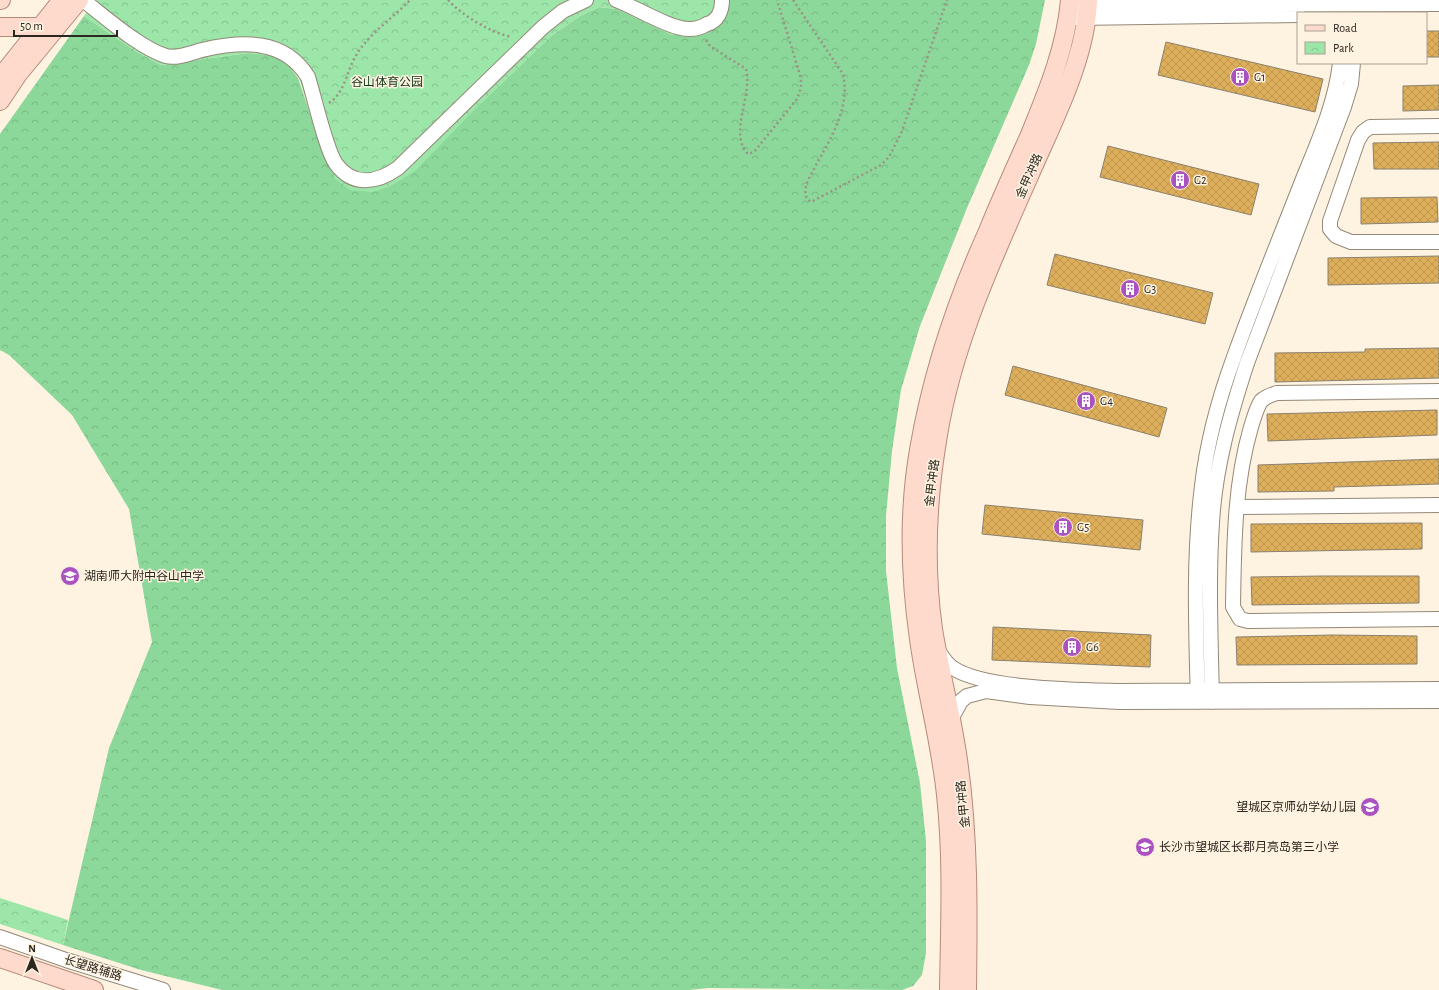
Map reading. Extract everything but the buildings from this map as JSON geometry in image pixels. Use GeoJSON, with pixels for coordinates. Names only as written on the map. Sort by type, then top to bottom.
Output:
{"type":"FeatureCollection","features":[{"type":"Feature","properties":{"kind":"main road"},"geometry":{"type":"LineString","coordinates":[[0,101],[50,27],[62,0]]}},
{"type":"Feature","properties":{"kind":"main road"},"geometry":{"type":"LineString","coordinates":[[0,78],[79,0]]}},
{"type":"Feature","properties":{"kind":"main road","name":"金甲冲路"},"geometry":{"type":"LineString","coordinates":[[967,990],[958,966],[950,890],[946,796],[919,640],[913,589],[911,554],[914,479],[926,410],[942,348],[962,292],[1056,68],[1069,8]]}},
{"type":"Feature","properties":{"kind":"main road","name":"金甲冲路"},"geometry":{"type":"LineString","coordinates":[[949,990],[958,966],[967,840],[958,758],[937,649],[929,590],[928,517],[938,434],[944,401],[970,317],[1072,72],[1079,53],[1087,8]]}},
{"type":"Feature","properties":{"kind":"main road"},"geometry":{"type":"LineString","coordinates":[[0,27],[50,27]]}},
{"type":"Feature","properties":{"kind":"main road"},"geometry":{"type":"LineString","coordinates":[[0,958],[94,990]]}},
{"type":"Feature","properties":{"kind":"street"},"geometry":{"type":"LineString","coordinates":[[82,0],[142,44],[167,56],[181,56],[234,44],[270,47],[288,55],[300,64],[308,77],[335,163],[346,174],[372,181],[385,177],[398,168],[529,41],[563,11],[586,0]]}},
{"type":"Feature","properties":{"kind":"street"},"geometry":{"type":"LineString","coordinates":[[616,0],[677,28],[688,30],[710,23],[718,17],[722,7],[722,0]]}},
{"type":"Feature","properties":{"kind":"street"},"geometry":{"type":"LineString","coordinates":[[1069,8],[1347,8],[1439,4]]}},
{"type":"Feature","properties":{"kind":"street"},"geometry":{"type":"LineString","coordinates":[[1087,8],[1297,15]]}},
{"type":"Feature","properties":{"kind":"street"},"geometry":{"type":"LineString","coordinates":[[1427,12],[1439,12]]}},
{"type":"Feature","properties":{"kind":"street"},"geometry":{"type":"LineString","coordinates":[[1198,697],[1197,578],[1199,520],[1202,485],[1208,450],[1219,402],[1234,358],[1319,140],[1338,79],[1340,64]]}},
{"type":"Feature","properties":{"kind":"street"},"geometry":{"type":"LineString","coordinates":[[1212,697],[1212,522],[1223,447],[1233,406],[1247,363],[1344,107],[1351,84],[1354,64]]}},
{"type":"Feature","properties":{"kind":"street"},"geometry":{"type":"LineString","coordinates":[[1439,126],[1370,127],[1363,132],[1358,140],[1330,221],[1330,229],[1336,236],[1351,242],[1439,242]]}},
{"type":"Feature","properties":{"kind":"street"},"geometry":{"type":"LineString","coordinates":[[1439,391],[1277,393],[1269,395],[1262,400],[1257,408],[1246,444],[1238,488],[1233,607],[1240,619],[1248,621],[1439,619]]}},
{"type":"Feature","properties":{"kind":"street"},"geometry":{"type":"LineString","coordinates":[[1237,507],[1439,505]]}},
{"type":"Feature","properties":{"kind":"street"},"geometry":{"type":"LineString","coordinates":[[937,649],[952,668],[974,678],[1077,690],[1198,697]]}},
{"type":"Feature","properties":{"kind":"street"},"geometry":{"type":"LineString","coordinates":[[1212,697],[1439,690]]}},
{"type":"Feature","properties":{"kind":"street"},"geometry":{"type":"LineString","coordinates":[[951,719],[961,701],[967,696],[986,691],[1030,697],[1078,700],[1212,697],[1439,701]]}},
{"type":"Feature","properties":{"kind":"street","name":"长望路辅路"},"geometry":{"type":"LineString","coordinates":[[0,937],[66,960],[163,990]]}},
{"type":"Feature","properties":{"kind":"street"},"geometry":{"type":"LineString","coordinates":[[942,990],[946,981],[958,966],[970,979],[976,990]]}},
{"type":"Feature","properties":{"kind":"path"},"geometry":{"type":"LineString","coordinates":[[317,108],[336,99],[360,48],[370,36],[410,0]]}},
{"type":"Feature","properties":{"kind":"path"},"geometry":{"type":"LineString","coordinates":[[448,0],[468,16],[488,28],[508,37],[529,41]]}},
{"type":"Feature","properties":{"kind":"path"},"geometry":{"type":"LineString","coordinates":[[697,28],[710,46],[746,69],[749,80],[740,126],[743,149],[748,154],[754,152],[797,99],[801,88],[802,78],[777,0]]}},
{"type":"Feature","properties":{"kind":"path"},"geometry":{"type":"LineString","coordinates":[[793,0],[844,74],[846,88],[845,103],[840,117],[806,185],[804,194],[806,199],[811,202],[881,165],[889,157],[902,131],[947,0]]}},
{"type":"Feature","properties":{"kind":"green space","name":"谷山体育公园"},"geometry":{"type":"Polygon","coordinates":[[[97,0],[728,0],[725,19],[711,30],[691,36],[672,35],[617,9],[599,7],[580,16],[551,36],[482,102],[415,171],[389,187],[372,192],[350,190],[335,179],[324,155],[299,78],[286,61],[268,55],[248,53],[161,65],[137,52],[84,16],[97,0]]]}},
{"type":"Feature","properties":{"kind":"green space"},"geometry":{"type":"Polygon","coordinates":[[[728,0],[1045,0],[1036,44],[1029,65],[967,208],[920,326],[901,390],[892,451],[886,516],[886,571],[897,668],[920,783],[926,841],[926,953],[922,975],[913,986],[902,990],[708,988],[689,990],[222,990],[141,970],[63,945],[109,748],[152,642],[129,509],[72,415],[9,355],[0,350],[0,134],[84,16],[137,52],[161,65],[248,53],[268,55],[286,61],[298,78],[324,155],[482,102],[551,36],[580,16],[599,7],[617,9],[672,35],[728,0]]]}},
{"type":"Feature","properties":{"kind":"green space"},"geometry":{"type":"Polygon","coordinates":[[[0,898],[68,920],[63,945],[0,924],[0,898]]]}},
{"type":"Feature","properties":{"kind":"place","name":"G1"},"geometry":{"type":"Point","coordinates":[1240,77]}},
{"type":"Feature","properties":{"kind":"place","name":"G2"},"geometry":{"type":"Point","coordinates":[1180,180]}},
{"type":"Feature","properties":{"kind":"place","name":"G3"},"geometry":{"type":"Point","coordinates":[1130,289]}},
{"type":"Feature","properties":{"kind":"place","name":"G4"},"geometry":{"type":"Point","coordinates":[1086,401]}},
{"type":"Feature","properties":{"kind":"place","name":"G5"},"geometry":{"type":"Point","coordinates":[1063,527]}},
{"type":"Feature","properties":{"kind":"place","name":"湖南师大附中谷山中学"},"geometry":{"type":"Point","coordinates":[70,576]}},
{"type":"Feature","properties":{"kind":"place","name":"G6"},"geometry":{"type":"Point","coordinates":[1072,647]}},
{"type":"Feature","properties":{"kind":"place","name":"望城区京师幼学幼儿园"},"geometry":{"type":"Point","coordinates":[1370,807]}},
{"type":"Feature","properties":{"kind":"place","name":"长沙市望城区长郡月亮岛第三小学"},"geometry":{"type":"Point","coordinates":[1145,847]}}]}
